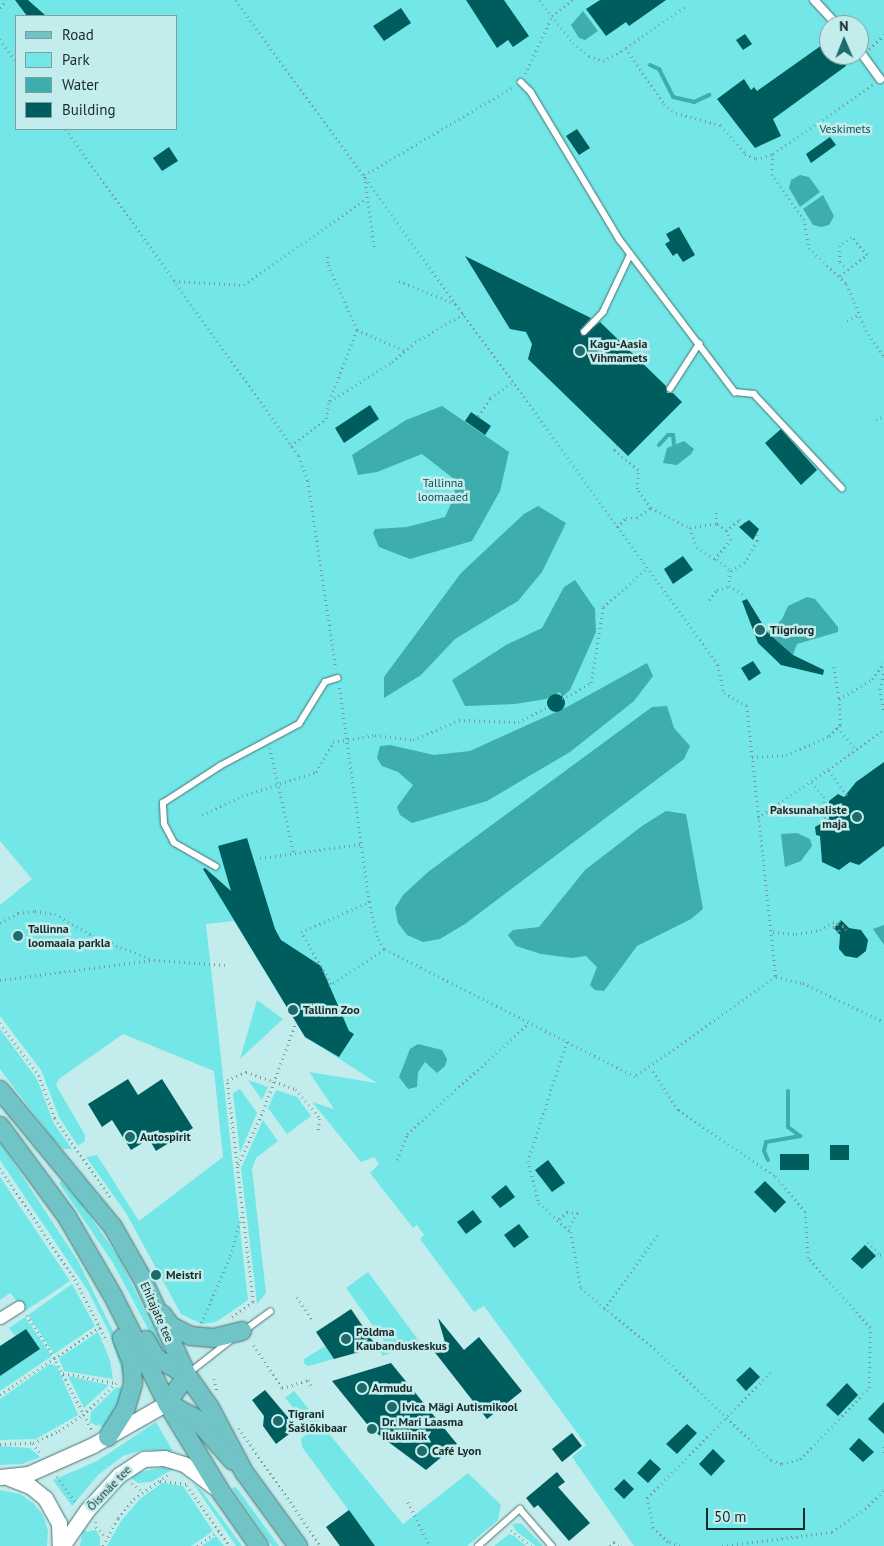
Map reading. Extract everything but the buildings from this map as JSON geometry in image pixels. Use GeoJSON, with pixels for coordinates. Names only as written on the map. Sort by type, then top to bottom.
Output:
{"type":"FeatureCollection","features":[{"type":"Feature","properties":{"kind":"main road","name":"Ehitajate tee"},"geometry":{"type":"LineString","coordinates":[[0,1090],[108,1221],[154,1303],[187,1375],[209,1406],[244,1472],[298,1546]]}},
{"type":"Feature","properties":{"kind":"main road"},"geometry":{"type":"LineString","coordinates":[[0,1126],[67,1217],[113,1296],[167,1402],[221,1492],[260,1546]]}},
{"type":"Feature","properties":{"kind":"main road"},"geometry":{"type":"LineString","coordinates":[[1,1478],[28,1474],[47,1457],[108,1437],[167,1402],[187,1375],[156,1358],[140,1327],[113,1296]]}},
{"type":"Feature","properties":{"kind":"main road"},"geometry":{"type":"LineString","coordinates":[[108,1437],[126,1408],[133,1379],[113,1296]]}},
{"type":"Feature","properties":{"kind":"main road"},"geometry":{"type":"LineString","coordinates":[[154,1303],[171,1326],[191,1336],[214,1338],[242,1332]]}},
{"type":"Feature","properties":{"kind":"main road"},"geometry":{"type":"LineString","coordinates":[[167,1402],[182,1408],[195,1418],[216,1445],[244,1472]]}},
{"type":"Feature","properties":{"kind":"main road","name":"Õismäe tee"},"geometry":{"type":"LineString","coordinates":[[61,1546],[91,1515],[132,1464],[154,1458],[191,1467],[221,1492]]}},
{"type":"Feature","properties":{"kind":"main road"},"geometry":{"type":"LineString","coordinates":[[1,1478],[22,1482],[45,1498],[58,1523],[61,1546]]}},
{"type":"Feature","properties":{"kind":"street"},"geometry":{"type":"LineString","coordinates":[[814,0],[828,15]]}},
{"type":"Feature","properties":{"kind":"street"},"geometry":{"type":"LineString","coordinates":[[869,60],[882,81]]}},
{"type":"Feature","properties":{"kind":"street"},"geometry":{"type":"LineString","coordinates":[[0,1318],[22,1310]]}},
{"type":"Feature","properties":{"kind":"lane"},"geometry":{"type":"LineString","coordinates":[[521,82],[531,92],[630,255],[735,392],[754,394],[842,488]]}},
{"type":"Feature","properties":{"kind":"lane"},"geometry":{"type":"LineString","coordinates":[[584,332],[603,312],[630,255]]}},
{"type":"Feature","properties":{"kind":"lane"},"geometry":{"type":"LineString","coordinates":[[670,389],[699,344]]}},
{"type":"Feature","properties":{"kind":"lane"},"geometry":{"type":"LineString","coordinates":[[216,867],[174,842],[164,824],[163,804],[182,789],[299,724],[325,682],[337,678]]}},
{"type":"Feature","properties":{"kind":"lane"},"geometry":{"type":"LineString","coordinates":[[187,1375],[270,1312]]}},
{"type":"Feature","properties":{"kind":"lane"},"geometry":{"type":"LineString","coordinates":[[478,1546],[520,1509],[552,1546]]}},
{"type":"Feature","properties":{"kind":"path"},"geometry":{"type":"LineString","coordinates":[[0,8],[6,0]]}},
{"type":"Feature","properties":{"kind":"path"},"geometry":{"type":"LineString","coordinates":[[236,0],[616,527],[718,665],[724,693],[747,706],[758,818],[773,932],[776,977]]}},
{"type":"Feature","properties":{"kind":"path"},"geometry":{"type":"LineString","coordinates":[[540,0],[573,43],[589,56],[603,61],[626,48],[687,5]]}},
{"type":"Feature","properties":{"kind":"path"},"geometry":{"type":"LineString","coordinates":[[364,175],[521,82],[552,16],[573,0]]}},
{"type":"Feature","properties":{"kind":"path"},"geometry":{"type":"LineString","coordinates":[[869,48],[878,43],[884,35]]}},
{"type":"Feature","properties":{"kind":"path"},"geometry":{"type":"LineString","coordinates":[[0,39],[15,60]]}},
{"type":"Feature","properties":{"kind":"path"},"geometry":{"type":"LineString","coordinates":[[626,48],[664,104],[676,113],[721,125],[744,154],[756,159],[773,154],[882,81]]}},
{"type":"Feature","properties":{"kind":"path"},"geometry":{"type":"LineString","coordinates":[[67,130],[299,456],[308,481],[369,902],[377,937],[384,949],[635,1077],[776,977],[803,983],[884,1022]]}},
{"type":"Feature","properties":{"kind":"path"},"geometry":{"type":"LineString","coordinates":[[773,154],[772,174],[804,219],[809,248],[824,266],[840,276],[859,314],[884,356]]}},
{"type":"Feature","properties":{"kind":"path"},"geometry":{"type":"LineString","coordinates":[[364,175],[365,199],[374,247]]}},
{"type":"Feature","properties":{"kind":"path"},"geometry":{"type":"LineString","coordinates":[[174,281],[244,284],[365,199]]}},
{"type":"Feature","properties":{"kind":"path"},"geometry":{"type":"LineString","coordinates":[[852,238],[867,255],[852,269],[847,268],[840,262],[840,246],[852,238]]}},
{"type":"Feature","properties":{"kind":"path"},"geometry":{"type":"LineString","coordinates":[[328,254],[327,264],[357,330],[406,351]]}},
{"type":"Feature","properties":{"kind":"path"},"geometry":{"type":"LineString","coordinates":[[840,276],[847,268]]}},
{"type":"Feature","properties":{"kind":"path"},"geometry":{"type":"LineString","coordinates":[[399,281],[456,304]]}},
{"type":"Feature","properties":{"kind":"path"},"geometry":{"type":"LineString","coordinates":[[329,401],[406,351],[415,342],[463,314]]}},
{"type":"Feature","properties":{"kind":"path"},"geometry":{"type":"LineString","coordinates":[[847,322],[859,314]]}},
{"type":"Feature","properties":{"kind":"path"},"geometry":{"type":"LineString","coordinates":[[291,446],[326,419],[329,401],[357,330]]}},
{"type":"Feature","properties":{"kind":"path"},"geometry":{"type":"LineString","coordinates":[[478,416],[490,398],[512,383]]}},
{"type":"Feature","properties":{"kind":"path"},"geometry":{"type":"LineString","coordinates":[[876,420],[884,416]]}},
{"type":"Feature","properties":{"kind":"path"},"geometry":{"type":"LineString","coordinates":[[617,445],[614,450],[638,470],[637,489],[651,508],[690,528],[716,524],[726,531],[731,540],[717,559]]}},
{"type":"Feature","properties":{"kind":"path"},"geometry":{"type":"LineString","coordinates":[[616,527],[626,518],[637,518],[651,508]]}},
{"type":"Feature","properties":{"kind":"path"},"geometry":{"type":"LineString","coordinates":[[716,509],[716,524]]}},
{"type":"Feature","properties":{"kind":"path"},"geometry":{"type":"LineString","coordinates":[[726,531],[740,519],[745,523]]}},
{"type":"Feature","properties":{"kind":"path"},"geometry":{"type":"LineString","coordinates":[[690,528],[697,547],[717,559],[731,571]]}},
{"type":"Feature","properties":{"kind":"path"},"geometry":{"type":"LineString","coordinates":[[728,586],[731,571],[744,563],[757,541],[756,534]]}},
{"type":"Feature","properties":{"kind":"path"},"geometry":{"type":"LineString","coordinates":[[562,698],[592,683],[603,607],[647,568]]}},
{"type":"Feature","properties":{"kind":"path"},"geometry":{"type":"LineString","coordinates":[[709,600],[717,590],[728,586],[744,595]]}},
{"type":"Feature","properties":{"kind":"path"},"geometry":{"type":"LineString","coordinates":[[839,698],[872,678],[884,663]]}},
{"type":"Feature","properties":{"kind":"path"},"geometry":{"type":"LineString","coordinates":[[752,757],[786,755],[830,736],[838,727],[839,698],[834,667]]}},
{"type":"Feature","properties":{"kind":"path"},"geometry":{"type":"LineString","coordinates":[[884,674],[880,689],[884,712]]}},
{"type":"Feature","properties":{"kind":"path"},"geometry":{"type":"LineString","coordinates":[[202,815],[242,796],[316,772],[333,742],[346,738],[375,735],[413,740],[459,720],[518,722],[549,706]]}},
{"type":"Feature","properties":{"kind":"path"},"geometry":{"type":"LineString","coordinates":[[838,727],[856,750]]}},
{"type":"Feature","properties":{"kind":"path"},"geometry":{"type":"LineString","coordinates":[[758,818],[884,730]]}},
{"type":"Feature","properties":{"kind":"path"},"geometry":{"type":"LineString","coordinates":[[268,740],[294,854]]}},
{"type":"Feature","properties":{"kind":"path"},"geometry":{"type":"LineString","coordinates":[[829,770],[848,796]]}},
{"type":"Feature","properties":{"kind":"path"},"geometry":{"type":"LineString","coordinates":[[812,782],[824,797],[825,817],[829,820]]}},
{"type":"Feature","properties":{"kind":"path"},"geometry":{"type":"LineString","coordinates":[[260,858],[361,844]]}},
{"type":"Feature","properties":{"kind":"path"},"geometry":{"type":"LineString","coordinates":[[369,902],[301,932],[330,985],[384,949]]}},
{"type":"Feature","properties":{"kind":"path"},"geometry":{"type":"LineString","coordinates":[[0,923],[18,914],[35,910],[55,914],[93,936],[154,960]]}},
{"type":"Feature","properties":{"kind":"path"},"geometry":{"type":"LineString","coordinates":[[773,932],[796,934],[820,930],[833,922],[836,926],[840,921],[849,933]]}},
{"type":"Feature","properties":{"kind":"path"},"geometry":{"type":"LineString","coordinates":[[0,980],[154,960],[225,965]]}},
{"type":"Feature","properties":{"kind":"path"},"geometry":{"type":"LineString","coordinates":[[0,1022],[39,1075],[55,1118],[116,1206]]}},
{"type":"Feature","properties":{"kind":"path"},"geometry":{"type":"LineString","coordinates":[[237,1166],[275,1081],[296,1022]]}},
{"type":"Feature","properties":{"kind":"path"},"geometry":{"type":"LineString","coordinates":[[397,1160],[408,1134],[529,1024]]}},
{"type":"Feature","properties":{"kind":"path"},"geometry":{"type":"LineString","coordinates":[[567,1042],[528,1160],[539,1203],[569,1228],[581,1288],[658,1352],[771,1460],[782,1464],[800,1459],[869,1388],[870,1328],[808,1258],[805,1212],[774,1176],[678,1110],[650,1068]]}},
{"type":"Feature","properties":{"kind":"path"},"geometry":{"type":"LineString","coordinates":[[253,1302],[227,1080],[246,1072],[296,1089],[320,1119],[318,1133]]}},
{"type":"Feature","properties":{"kind":"path"},"geometry":{"type":"LineString","coordinates":[[0,1168],[75,1279],[110,1347]]}},
{"type":"Feature","properties":{"kind":"path"},"geometry":{"type":"LineString","coordinates":[[200,1327],[230,1256],[242,1212]]}},
{"type":"Feature","properties":{"kind":"path"},"geometry":{"type":"LineString","coordinates":[[559,1219],[567,1212],[578,1213],[569,1228]]}},
{"type":"Feature","properties":{"kind":"path"},"geometry":{"type":"LineString","coordinates":[[604,1309],[658,1235]]}},
{"type":"Feature","properties":{"kind":"path"},"geometry":{"type":"LineString","coordinates":[[868,1242],[880,1255],[884,1254]]}},
{"type":"Feature","properties":{"kind":"path"},"geometry":{"type":"LineString","coordinates":[[297,1297],[313,1321]]}},
{"type":"Feature","properties":{"kind":"path"},"geometry":{"type":"LineString","coordinates":[[22,1310],[54,1357],[92,1430],[84,1434]]}},
{"type":"Feature","properties":{"kind":"path"},"geometry":{"type":"LineString","coordinates":[[0,1395],[100,1327]]}},
{"type":"Feature","properties":{"kind":"path"},"geometry":{"type":"LineString","coordinates":[[254,1345],[282,1388],[308,1380],[311,1385]]}},
{"type":"Feature","properties":{"kind":"path"},"geometry":{"type":"LineString","coordinates":[[680,1546],[668,1542],[653,1528],[647,1498],[729,1418],[770,1372]]}},
{"type":"Feature","properties":{"kind":"path"},"geometry":{"type":"LineString","coordinates":[[63,1373],[115,1383]]}},
{"type":"Feature","properties":{"kind":"path"},"geometry":{"type":"LineString","coordinates":[[214,1379],[219,1397]]}},
{"type":"Feature","properties":{"kind":"path"},"geometry":{"type":"LineString","coordinates":[[0,1444],[33,1443],[59,1431],[83,1415],[120,1380]]}},
{"type":"Feature","properties":{"kind":"path"},"geometry":{"type":"LineString","coordinates":[[238,1426],[321,1546]]}},
{"type":"Feature","properties":{"kind":"path"},"geometry":{"type":"LineString","coordinates":[[33,1443],[47,1457],[91,1515],[96,1527],[106,1537]]}},
{"type":"Feature","properties":{"kind":"path"},"geometry":{"type":"LineString","coordinates":[[884,1447],[884,1453]]}},
{"type":"Feature","properties":{"kind":"path"},"geometry":{"type":"LineString","coordinates":[[103,1546],[106,1537],[118,1518],[143,1492],[177,1465],[187,1484],[230,1546]]}},
{"type":"Feature","properties":{"kind":"path"},"geometry":{"type":"LineString","coordinates":[[159,1480],[187,1484]]}},
{"type":"Feature","properties":{"kind":"path"},"geometry":{"type":"LineString","coordinates":[[124,1489],[130,1482],[143,1492]]}},
{"type":"Feature","properties":{"kind":"path"},"geometry":{"type":"LineString","coordinates":[[722,1546],[832,1532],[865,1509],[884,1490]]}},
{"type":"Feature","properties":{"kind":"path"},"geometry":{"type":"LineString","coordinates":[[408,1502],[430,1546]]}},
{"type":"Feature","properties":{"kind":"path"},"geometry":{"type":"LineString","coordinates":[[91,1515],[96,1527]]}},
{"type":"Feature","properties":{"kind":"path"},"geometry":{"type":"LineString","coordinates":[[504,1535],[510,1529],[531,1546]]}},
{"type":"Feature","properties":{"kind":"path"},"geometry":{"type":"LineString","coordinates":[[197,1546],[219,1530]]}},
{"type":"Feature","properties":{"kind":"path"},"geometry":{"type":"LineString","coordinates":[[610,1546],[614,1542],[618,1546]]}},
{"type":"Feature","properties":{"kind":"green space","name":"Tallinna loomaaed"},"geometry":{"type":"Polygon","coordinates":[[[0,0],[884,0],[884,1546],[634,1546],[572,1457],[586,1445],[484,1306],[474,1312],[420,1239],[424,1235],[417,1225],[413,1228],[370,1173],[379,1164],[374,1157],[361,1162],[312,1102],[334,1109],[309,1072],[377,1083],[305,1037],[234,921],[206,924],[248,1300],[216,1322],[202,1324],[181,1314],[126,1213],[86,1157],[97,1155],[139,1221],[223,1157],[214,1071],[123,1034],[59,1079],[56,1085],[85,1135],[85,1141],[78,1146],[59,1117],[41,1070],[0,1016],[0,905],[32,879],[0,841],[0,0]]]}},
{"type":"Feature","properties":{"kind":"green space"},"geometry":{"type":"Polygon","coordinates":[[[257,1000],[283,1019],[240,1059],[257,1000]]]}},
{"type":"Feature","properties":{"kind":"green space"},"geometry":{"type":"Polygon","coordinates":[[[0,1029],[37,1079],[54,1124],[72,1149],[63,1149],[52,1138],[0,1069],[0,1029]]]}},
{"type":"Feature","properties":{"kind":"green space"},"geometry":{"type":"Polygon","coordinates":[[[248,1080],[268,1087],[262,1100],[248,1080]]]}},
{"type":"Feature","properties":{"kind":"green space"},"geometry":{"type":"Polygon","coordinates":[[[240,1089],[257,1113],[240,1153],[233,1093],[240,1089]]]}},
{"type":"Feature","properties":{"kind":"green space"},"geometry":{"type":"Polygon","coordinates":[[[276,1090],[297,1097],[311,1116],[287,1134],[268,1108],[276,1090]]]}},
{"type":"Feature","properties":{"kind":"green space"},"geometry":{"type":"Polygon","coordinates":[[[263,1120],[278,1141],[256,1158],[252,1169],[266,1293],[257,1304],[241,1168],[263,1120]]]}},
{"type":"Feature","properties":{"kind":"green space"},"geometry":{"type":"Polygon","coordinates":[[[0,1142],[78,1261],[120,1345],[126,1378],[123,1375],[109,1332],[88,1291],[0,1160],[0,1142]]]}},
{"type":"Feature","properties":{"kind":"green space"},"geometry":{"type":"Polygon","coordinates":[[[0,1177],[70,1281],[25,1311],[10,1293],[0,1300],[0,1177]]]}},
{"type":"Feature","properties":{"kind":"green space"},"geometry":{"type":"Polygon","coordinates":[[[61,1181],[79,1200],[119,1258],[163,1348],[161,1353],[113,1263],[59,1183],[61,1181]]]}},
{"type":"Feature","properties":{"kind":"green space"},"geometry":{"type":"Polygon","coordinates":[[[368,1272],[419,1341],[383,1356],[377,1347],[384,1341],[346,1288],[368,1272]]]}},
{"type":"Feature","properties":{"kind":"green space"},"geometry":{"type":"Polygon","coordinates":[[[72,1284],[95,1326],[54,1354],[28,1315],[72,1284]]]}},
{"type":"Feature","properties":{"kind":"green space"},"geometry":{"type":"Polygon","coordinates":[[[25,1317],[52,1356],[0,1391],[0,1376],[40,1349],[26,1329],[15,1336],[9,1328],[25,1317]]]}},
{"type":"Feature","properties":{"kind":"green space"},"geometry":{"type":"Polygon","coordinates":[[[98,1332],[110,1360],[113,1379],[64,1371],[59,1358],[98,1332]]]}},
{"type":"Feature","properties":{"kind":"green space"},"geometry":{"type":"Polygon","coordinates":[[[325,1346],[334,1359],[308,1366],[304,1363],[304,1359],[325,1346]]]}},
{"type":"Feature","properties":{"kind":"green space"},"geometry":{"type":"Polygon","coordinates":[[[50,1364],[57,1366],[78,1415],[36,1439],[0,1440],[0,1399],[50,1364]]]}},
{"type":"Feature","properties":{"kind":"green space"},"geometry":{"type":"Polygon","coordinates":[[[68,1376],[109,1385],[84,1408],[68,1376]]]}},
{"type":"Feature","properties":{"kind":"green space"},"geometry":{"type":"Polygon","coordinates":[[[126,1387],[122,1401],[109,1422],[102,1428],[100,1424],[97,1426],[90,1422],[91,1412],[116,1388],[126,1387]]]}},
{"type":"Feature","properties":{"kind":"green space"},"geometry":{"type":"Polygon","coordinates":[[[294,1391],[403,1524],[468,1473],[501,1505],[498,1520],[467,1546],[375,1546],[302,1447],[301,1439],[312,1429],[285,1398],[294,1391]]]}},
{"type":"Feature","properties":{"kind":"green space"},"geometry":{"type":"Polygon","coordinates":[[[156,1422],[173,1451],[142,1450],[123,1456],[98,1475],[72,1506],[53,1480],[97,1461],[156,1422]]]}},
{"type":"Feature","properties":{"kind":"green space"},"geometry":{"type":"Polygon","coordinates":[[[0,1446],[30,1448],[40,1457],[22,1464],[0,1465],[0,1446]]]}},
{"type":"Feature","properties":{"kind":"green space"},"geometry":{"type":"Polygon","coordinates":[[[163,1467],[173,1469],[151,1482],[138,1483],[131,1478],[141,1472],[163,1467]]]}},
{"type":"Feature","properties":{"kind":"green space"},"geometry":{"type":"Polygon","coordinates":[[[162,1483],[183,1486],[213,1531],[191,1546],[107,1546],[121,1521],[140,1499],[162,1483]]]}},
{"type":"Feature","properties":{"kind":"green space"},"geometry":{"type":"Polygon","coordinates":[[[193,1483],[202,1491],[242,1546],[236,1546],[193,1483]]]}},
{"type":"Feature","properties":{"kind":"green space"},"geometry":{"type":"Polygon","coordinates":[[[236,1487],[279,1546],[272,1546],[232,1488],[236,1487]]]}},
{"type":"Feature","properties":{"kind":"green space"},"geometry":{"type":"Polygon","coordinates":[[[0,1490],[20,1494],[33,1503],[43,1515],[48,1531],[47,1546],[0,1546],[0,1490]]]}},
{"type":"Feature","properties":{"kind":"green space"},"geometry":{"type":"Polygon","coordinates":[[[522,1524],[543,1546],[536,1546],[517,1532],[512,1525],[522,1524]]]}},
{"type":"Feature","properties":{"kind":"green space"},"geometry":{"type":"Polygon","coordinates":[[[83,1529],[87,1532],[96,1530],[100,1538],[100,1546],[80,1546],[83,1529]]]}},
{"type":"Feature","properties":{"kind":"green space"},"geometry":{"type":"Polygon","coordinates":[[[509,1534],[514,1536],[526,1546],[494,1546],[509,1534]]]}},
{"type":"Feature","properties":{"kind":"green space"},"geometry":{"type":"Polygon","coordinates":[[[216,1536],[224,1546],[202,1546],[216,1536]]]}},
{"type":"Feature","properties":{"kind":"water"},"geometry":{"type":"Polygon","coordinates":[[[583,11],[598,31],[585,40],[579,38],[571,25],[583,11]]]}},
{"type":"Feature","properties":{"kind":"water"},"geometry":{"type":"Polygon","coordinates":[[[800,175],[809,177],[820,192],[800,207],[789,188],[791,180],[800,175]]]}},
{"type":"Feature","properties":{"kind":"water"},"geometry":{"type":"Polygon","coordinates":[[[823,195],[834,216],[829,225],[821,227],[813,225],[803,209],[823,195]]]}},
{"type":"Feature","properties":{"kind":"water"},"geometry":{"type":"Polygon","coordinates":[[[442,406],[509,452],[500,491],[472,541],[410,559],[379,547],[373,533],[375,529],[407,527],[445,517],[455,495],[454,479],[422,454],[377,472],[358,475],[352,455],[406,420],[442,406]]]}},
{"type":"Feature","properties":{"kind":"water"},"geometry":{"type":"Polygon","coordinates":[[[684,441],[694,449],[691,454],[677,465],[663,463],[667,448],[684,441]]]}},
{"type":"Feature","properties":{"kind":"water"},"geometry":{"type":"Polygon","coordinates":[[[538,506],[566,523],[542,572],[518,601],[455,639],[421,675],[384,698],[384,677],[461,573],[524,514],[538,506]]]}},
{"type":"Feature","properties":{"kind":"water"},"geometry":{"type":"Polygon","coordinates":[[[575,580],[595,609],[596,632],[570,690],[562,697],[560,692],[546,699],[515,704],[465,706],[452,680],[506,645],[542,628],[564,587],[575,580]]]}},
{"type":"Feature","properties":{"kind":"water"},"geometry":{"type":"Polygon","coordinates":[[[807,597],[815,599],[838,627],[838,632],[797,644],[793,655],[768,633],[782,619],[788,606],[807,597]]]}},
{"type":"Feature","properties":{"kind":"water"},"geometry":{"type":"Polygon","coordinates":[[[647,663],[653,676],[634,701],[570,752],[487,801],[412,823],[400,815],[397,807],[413,785],[398,772],[382,766],[377,758],[380,746],[390,745],[434,755],[470,751],[567,707],[647,663]]]}},
{"type":"Feature","properties":{"kind":"water"},"geometry":{"type":"Polygon","coordinates":[[[667,706],[674,728],[690,746],[684,759],[465,924],[440,939],[423,942],[407,935],[398,923],[395,908],[403,895],[428,872],[652,707],[667,706]]]}},
{"type":"Feature","properties":{"kind":"water"},"geometry":{"type":"Polygon","coordinates":[[[666,811],[686,814],[703,909],[691,919],[637,946],[604,991],[595,990],[590,985],[597,967],[586,956],[572,958],[541,954],[516,946],[508,935],[513,930],[539,927],[585,870],[642,826],[666,811]]]}},
{"type":"Feature","properties":{"kind":"water"},"geometry":{"type":"Polygon","coordinates":[[[797,833],[810,839],[812,846],[801,861],[785,867],[781,834],[797,833]]]}},
{"type":"Feature","properties":{"kind":"water"},"geometry":{"type":"Polygon","coordinates":[[[884,925],[884,945],[873,929],[884,925]]]}},
{"type":"Feature","properties":{"kind":"water"},"geometry":{"type":"Polygon","coordinates":[[[418,1044],[442,1050],[447,1059],[445,1066],[437,1073],[425,1062],[418,1072],[417,1087],[408,1089],[399,1077],[410,1049],[418,1044]]]}},
{"type":"Feature","properties":{"kind":"waterway"},"geometry":{"type":"LineString","coordinates":[[650,65],[659,69],[673,97],[694,102],[709,95]]}},
{"type":"Feature","properties":{"kind":"waterway"},"geometry":{"type":"LineString","coordinates":[[659,445],[668,435],[673,435],[674,444]]}},
{"type":"Feature","properties":{"kind":"waterway"},"geometry":{"type":"LineString","coordinates":[[768,1160],[764,1151],[766,1142],[800,1136],[788,1127],[788,1091]]}},
{"type":"Feature","properties":{"kind":"place","name":"Kagu-Aasia Vihmamets"},"geometry":{"type":"Point","coordinates":[580,351]}},
{"type":"Feature","properties":{"kind":"place","name":"Tiigriorg"},"geometry":{"type":"Point","coordinates":[760,630]}},
{"type":"Feature","properties":{"kind":"place","name":"Paksunahaliste maja"},"geometry":{"type":"Point","coordinates":[857,817]}},
{"type":"Feature","properties":{"kind":"place","name":"Tallinna loomaaia parkla"},"geometry":{"type":"Point","coordinates":[18,936]}},
{"type":"Feature","properties":{"kind":"place","name":"Tallinn Zoo"},"geometry":{"type":"Point","coordinates":[293,1010]}},
{"type":"Feature","properties":{"kind":"place","name":"Autospirit"},"geometry":{"type":"Point","coordinates":[130,1137]}},
{"type":"Feature","properties":{"kind":"place","name":"Meistri"},"geometry":{"type":"Point","coordinates":[156,1275]}},
{"type":"Feature","properties":{"kind":"place","name":"Põldma Kaubanduskeskus"},"geometry":{"type":"Point","coordinates":[346,1339]}},
{"type":"Feature","properties":{"kind":"place","name":"Armudu"},"geometry":{"type":"Point","coordinates":[362,1388]}},
{"type":"Feature","properties":{"kind":"place","name":"Ivica Mägi Autismikool"},"geometry":{"type":"Point","coordinates":[392,1407]}},
{"type":"Feature","properties":{"kind":"place","name":"Tigrani Šašlõkibaar"},"geometry":{"type":"Point","coordinates":[278,1421]}},
{"type":"Feature","properties":{"kind":"place","name":"Dr. Mari Laasma Ilukliinik"},"geometry":{"type":"Point","coordinates":[372,1429]}},
{"type":"Feature","properties":{"kind":"place","name":"Café Lyon"},"geometry":{"type":"Point","coordinates":[422,1451]}},
{"type":"Feature","properties":{"kind":"park label","name":"Veskimets"},"geometry":{"type":"Point","coordinates":[845,129]}}]}
